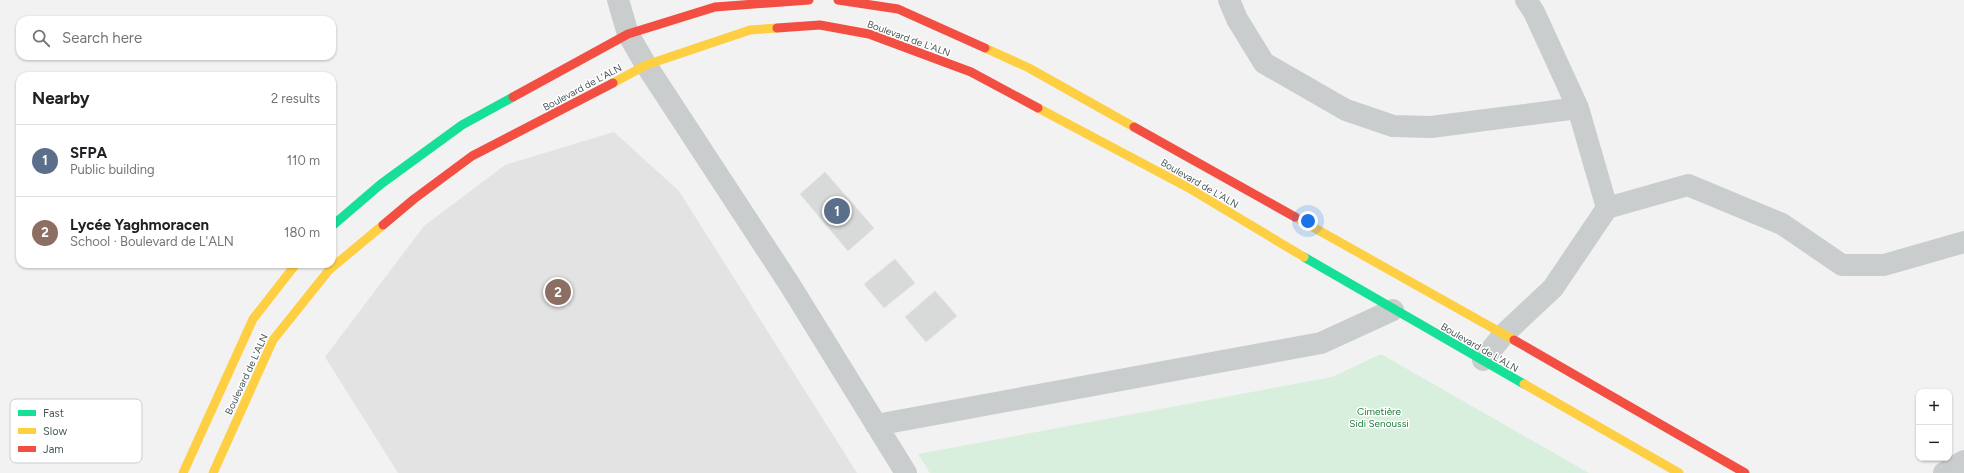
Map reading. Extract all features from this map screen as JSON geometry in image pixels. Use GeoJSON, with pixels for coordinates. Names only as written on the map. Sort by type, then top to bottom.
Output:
{"type":"FeatureCollection","features":[{"type":"Feature","properties":{"kind":"main road"},"geometry":{"type":"LineString","coordinates":[[336,223],[381,184],[462,126],[628,34],[715,7],[809,0]]}},
{"type":"Feature","properties":{"kind":"main road","name":"Boulevard de L'ALN"},"geometry":{"type":"LineString","coordinates":[[838,0],[898,9],[1029,68],[1504,334],[1745,473]]}},
{"type":"Feature","properties":{"kind":"main road","name":"Boulevard de L'ALN"},"geometry":{"type":"LineString","coordinates":[[336,264],[414,199],[472,156],[583,100],[646,65],[750,30],[820,25],[869,34],[971,72],[1187,187],[1393,310],[1679,473]]}},
{"type":"Feature","properties":{"kind":"main road","name":"Boulevard de L'ALN"},"geometry":{"type":"LineString","coordinates":[[183,473],[253,319],[293,268]]}},
{"type":"Feature","properties":{"kind":"main road","name":"Boulevard de L'ALN"},"geometry":{"type":"LineString","coordinates":[[213,473],[273,340],[331,268]]}},
{"type":"Feature","properties":{"kind":"street"},"geometry":{"type":"LineString","coordinates":[[618,0],[628,34],[646,65],[790,285],[906,473]]}},
{"type":"Feature","properties":{"kind":"street"},"geometry":{"type":"LineString","coordinates":[[1229,0],[1237,19],[1264,63],[1346,110],[1393,126],[1431,127],[1578,108]]}},
{"type":"Feature","properties":{"kind":"street"},"geometry":{"type":"LineString","coordinates":[[1526,0],[1534,12],[1578,108],[1606,208]]}},
{"type":"Feature","properties":{"kind":"street"},"geometry":{"type":"LineString","coordinates":[[1483,360],[1504,334],[1552,288],[1606,208],[1688,185],[1782,224],[1842,265],[1884,265],[1964,242]]}},
{"type":"Feature","properties":{"kind":"street"},"geometry":{"type":"LineString","coordinates":[[876,425],[1321,343],[1393,310]]}},
{"type":"Feature","properties":{"kind":"street"},"geometry":{"type":"LineString","coordinates":[[1944,473],[1964,461]]}},
{"type":"Feature","properties":{"kind":"shaded area"},"geometry":{"type":"Polygon","coordinates":[[[614,132],[679,191],[857,473],[398,473],[325,357],[424,226],[505,165],[614,132]]]}},
{"type":"Feature","properties":{"kind":"green space","name":"Cimetière Sidi Senoussi"},"geometry":{"type":"Polygon","coordinates":[[[1381,354],[1589,473],[930,473],[918,454],[1332,377],[1381,354]]]}},
{"type":"Feature","properties":{"kind":"building"},"geometry":{"type":"Polygon","coordinates":[[[825,172],[874,228],[848,251],[800,194],[825,172]]]}},
{"type":"Feature","properties":{"kind":"building"},"geometry":{"type":"Polygon","coordinates":[[[895,259],[915,283],[884,308],[864,284],[895,259]]]}},
{"type":"Feature","properties":{"kind":"building"},"geometry":{"type":"Polygon","coordinates":[[[935,291],[957,316],[926,342],[905,317],[935,291]]]}},
{"type":"Feature","properties":{"kind":"traffic: fast"},"geometry":{"type":"LineString","coordinates":[[336,223],[381,184],[462,125],[513,97]]}},
{"type":"Feature","properties":{"kind":"traffic: fast"},"geometry":{"type":"LineString","coordinates":[[1304,257],[1524,384]]}},
{"type":"Feature","properties":{"kind":"traffic: slow"},"geometry":{"type":"LineString","coordinates":[[613,83],[646,65],[750,30],[777,28]]}},
{"type":"Feature","properties":{"kind":"traffic: slow"},"geometry":{"type":"LineString","coordinates":[[985,48],[1029,68],[1134,127]]}},
{"type":"Feature","properties":{"kind":"traffic: slow"},"geometry":{"type":"LineString","coordinates":[[1038,108],[1187,187],[1304,257]]}},
{"type":"Feature","properties":{"kind":"traffic: slow"},"geometry":{"type":"LineString","coordinates":[[1295,217],[1514,340]]}},
{"type":"Feature","properties":{"kind":"traffic: slow"},"geometry":{"type":"LineString","coordinates":[[336,264],[383,225]]}},
{"type":"Feature","properties":{"kind":"traffic: slow"},"geometry":{"type":"LineString","coordinates":[[183,473],[253,319],[293,268]]}},
{"type":"Feature","properties":{"kind":"traffic: slow"},"geometry":{"type":"LineString","coordinates":[[213,473],[273,340],[331,268]]}},
{"type":"Feature","properties":{"kind":"traffic: slow"},"geometry":{"type":"LineString","coordinates":[[1524,384],[1679,473]]}},
{"type":"Feature","properties":{"kind":"traffic: jam"},"geometry":{"type":"LineString","coordinates":[[513,97],[628,34],[715,7],[809,0]]}},
{"type":"Feature","properties":{"kind":"traffic: jam"},"geometry":{"type":"LineString","coordinates":[[838,0],[898,9],[985,48]]}},
{"type":"Feature","properties":{"kind":"traffic: jam"},"geometry":{"type":"LineString","coordinates":[[777,28],[820,25],[869,34],[971,72],[1038,108]]}},
{"type":"Feature","properties":{"kind":"traffic: jam"},"geometry":{"type":"LineString","coordinates":[[383,225],[414,199],[472,156],[613,83]]}},
{"type":"Feature","properties":{"kind":"traffic: jam"},"geometry":{"type":"LineString","coordinates":[[1134,127],[1295,217]]}},
{"type":"Feature","properties":{"kind":"traffic: jam"},"geometry":{"type":"LineString","coordinates":[[1514,340],[1745,473]]}},
{"type":"Feature","properties":{"kind":"place","name":"SFPA"},"geometry":{"type":"Point","coordinates":[837,211]}},
{"type":"Feature","properties":{"kind":"place","name":"Lycée Yaghmoracen"},"geometry":{"type":"Point","coordinates":[558,292]}}]}
